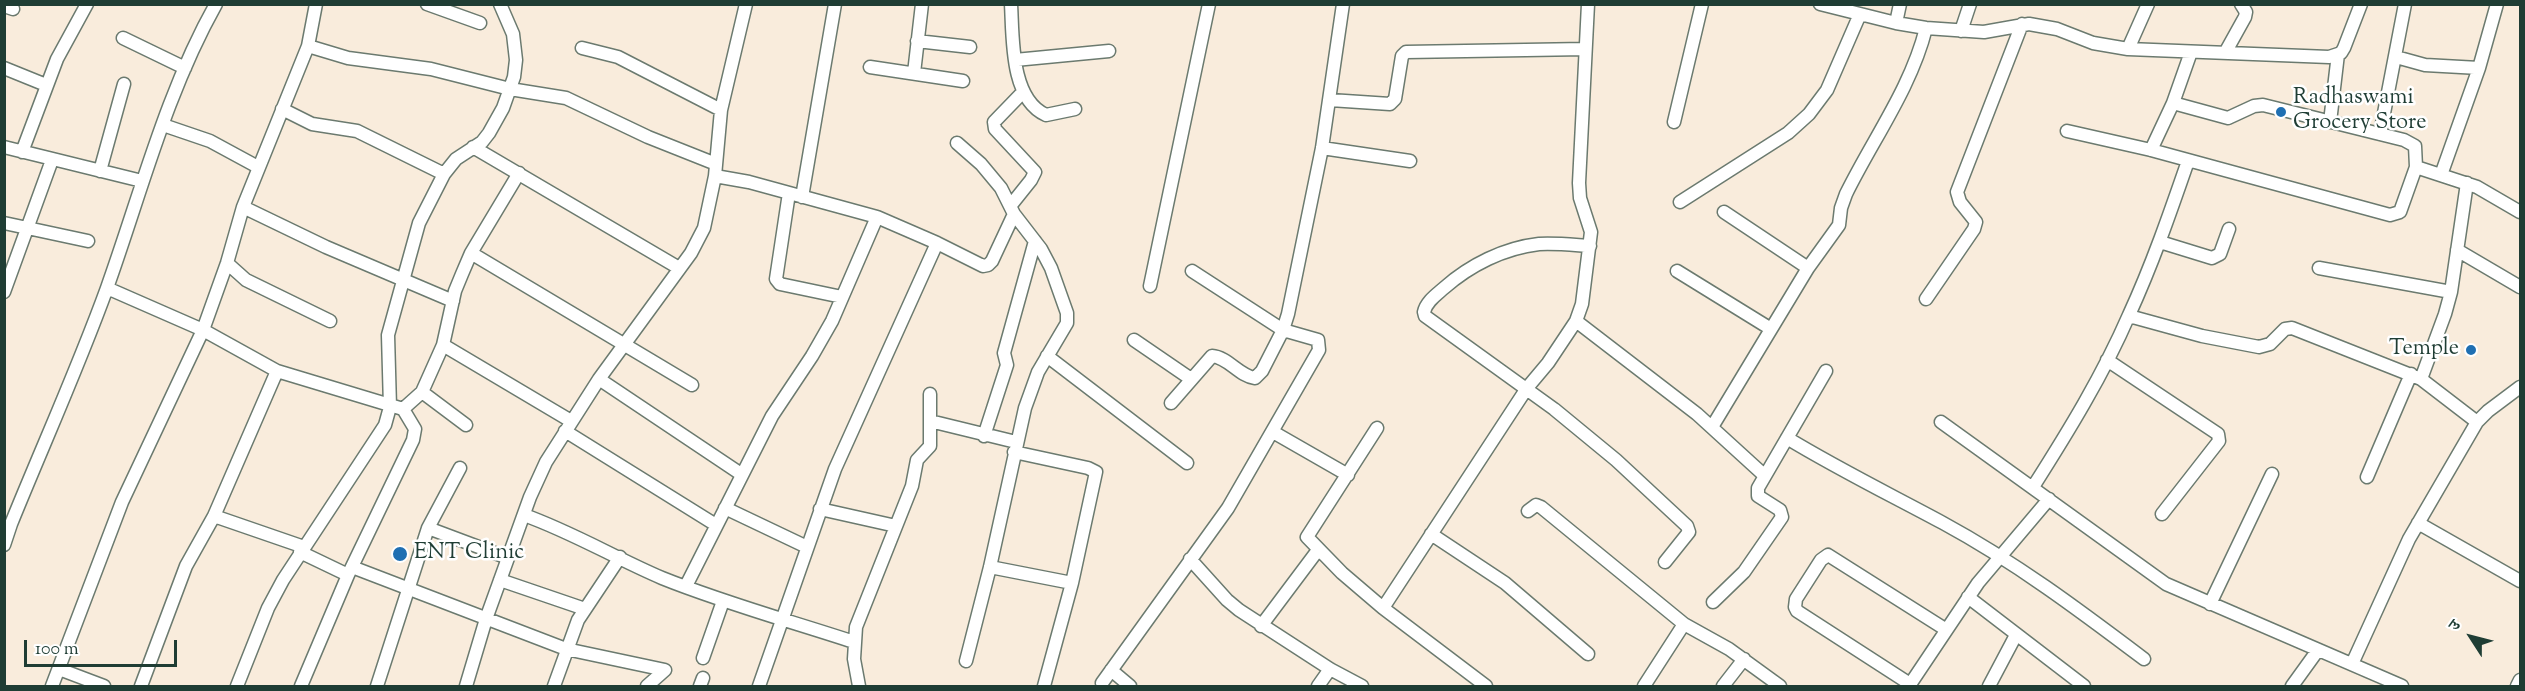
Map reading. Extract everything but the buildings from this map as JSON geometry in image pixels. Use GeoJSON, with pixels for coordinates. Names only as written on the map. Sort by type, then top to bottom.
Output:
{"type":"FeatureCollection","features":[{"type":"Feature","properties":{"kind":"street"},"geometry":{"type":"LineString","coordinates":[[22,152],[46,85],[87,4]]}},
{"type":"Feature","properties":{"kind":"street"},"geometry":{"type":"LineString","coordinates":[[4,545],[8,523],[107,288],[142,181],[185,68],[216,4]]}},
{"type":"Feature","properties":{"kind":"street"},"geometry":{"type":"LineString","coordinates":[[52,687],[122,502],[203,330],[227,263],[243,207],[308,46],[316,4]]}},
{"type":"Feature","properties":{"kind":"street"},"geometry":{"type":"LineString","coordinates":[[427,4],[480,23]]}},
{"type":"Feature","properties":{"kind":"street"},"geometry":{"type":"LineString","coordinates":[[237,687],[268,608],[302,549],[385,425],[390,407],[388,335],[419,223],[444,174],[456,159],[489,133],[514,77],[513,34],[500,4]]}},
{"type":"Feature","properties":{"kind":"street"},"geometry":{"type":"LineString","coordinates":[[465,687],[486,619],[537,480],[568,426],[679,268],[704,228],[716,170],[720,111],[746,4]]}},
{"type":"Feature","properties":{"kind":"street"},"geometry":{"type":"LineString","coordinates":[[802,196],[835,4]]}},
{"type":"Feature","properties":{"kind":"street"},"geometry":{"type":"LineString","coordinates":[[914,73],[922,4]]}},
{"type":"Feature","properties":{"kind":"street"},"geometry":{"type":"LineString","coordinates":[[1011,4],[1015,60],[1023,92],[1037,110],[1046,115],[1075,109]]}},
{"type":"Feature","properties":{"kind":"street"},"geometry":{"type":"LineString","coordinates":[[1150,286],[1209,4]]}},
{"type":"Feature","properties":{"kind":"street"},"geometry":{"type":"LineString","coordinates":[[1172,403],[1212,356],[1218,357],[1255,378],[1262,371],[1283,330],[1322,148],[1343,4]]}},
{"type":"Feature","properties":{"kind":"street"},"geometry":{"type":"LineString","coordinates":[[1383,608],[1527,388],[1548,363],[1576,321],[1582,304],[1591,231],[1580,198],[1579,183],[1588,4]]}},
{"type":"Feature","properties":{"kind":"street"},"geometry":{"type":"LineString","coordinates":[[1674,122],[1702,4]]}},
{"type":"Feature","properties":{"kind":"street"},"geometry":{"type":"LineString","coordinates":[[1820,4],[1926,28],[1984,32],[2022,24],[2057,29],[2093,43],[2128,49],[2329,57],[2338,54],[2344,48],[2361,4]]}},
{"type":"Feature","properties":{"kind":"street"},"geometry":{"type":"LineString","coordinates":[[1896,23],[1900,4]]}},
{"type":"Feature","properties":{"kind":"street"},"geometry":{"type":"LineString","coordinates":[[1961,31],[1970,4]]}},
{"type":"Feature","properties":{"kind":"street"},"geometry":{"type":"LineString","coordinates":[[2128,49],[2148,4]]}},
{"type":"Feature","properties":{"kind":"street"},"geometry":{"type":"LineString","coordinates":[[2225,53],[2247,12],[2241,4]]}},
{"type":"Feature","properties":{"kind":"street"},"geometry":{"type":"LineString","coordinates":[[2380,134],[2405,4]]}},
{"type":"Feature","properties":{"kind":"street"},"geometry":{"type":"LineString","coordinates":[[2441,175],[2479,68],[2497,4]]}},
{"type":"Feature","properties":{"kind":"street"},"geometry":{"type":"LineString","coordinates":[[1680,202],[1788,133],[1809,114],[1827,90],[1860,14]]}},
{"type":"Feature","properties":{"kind":"street"},"geometry":{"type":"LineString","coordinates":[[1926,299],[1974,229],[1976,222],[1960,202],[1957,192],[2022,24]]}},
{"type":"Feature","properties":{"kind":"street"},"geometry":{"type":"LineString","coordinates":[[1712,427],[1808,268],[1839,225],[1846,194],[1904,87],[1922,45],[1926,28]]}},
{"type":"Feature","properties":{"kind":"street"},"geometry":{"type":"LineString","coordinates":[[123,38],[185,68]]}},
{"type":"Feature","properties":{"kind":"street"},"geometry":{"type":"LineString","coordinates":[[917,41],[970,46]]}},
{"type":"Feature","properties":{"kind":"street"},"geometry":{"type":"LineString","coordinates":[[308,46],[348,57],[438,70],[510,89],[566,98],[716,170],[877,218],[937,243],[983,266],[988,265],[1012,209],[1035,172],[995,129],[994,122],[1023,92]]}},
{"type":"Feature","properties":{"kind":"street"},"geometry":{"type":"LineString","coordinates":[[582,48],[618,57],[720,111]]}},
{"type":"Feature","properties":{"kind":"street"},"geometry":{"type":"LineString","coordinates":[[1330,100],[1390,104],[1395,99],[1402,56],[1406,52],[1585,49]]}},
{"type":"Feature","properties":{"kind":"street"},"geometry":{"type":"LineString","coordinates":[[1015,60],[1109,51]]}},
{"type":"Feature","properties":{"kind":"street"},"geometry":{"type":"LineString","coordinates":[[2151,150],[2173,103],[2191,52]]}},
{"type":"Feature","properties":{"kind":"street"},"geometry":{"type":"LineString","coordinates":[[2330,122],[2338,54]]}},
{"type":"Feature","properties":{"kind":"street"},"geometry":{"type":"LineString","coordinates":[[2396,57],[2426,65],[2479,68]]}},
{"type":"Feature","properties":{"kind":"street"},"geometry":{"type":"LineString","coordinates":[[4,68],[46,85]]}},
{"type":"Feature","properties":{"kind":"street"},"geometry":{"type":"LineString","coordinates":[[870,68],[963,81]]}},
{"type":"Feature","properties":{"kind":"street"},"geometry":{"type":"LineString","coordinates":[[100,171],[124,84]]}},
{"type":"Feature","properties":{"kind":"street"},"geometry":{"type":"LineString","coordinates":[[2067,131],[2151,150],[2390,215],[2400,212],[2416,167],[2414,163],[2415,146],[2410,142],[2263,105],[2254,106],[2228,118],[2173,103]]}},
{"type":"Feature","properties":{"kind":"street"},"geometry":{"type":"LineString","coordinates":[[282,109],[312,124],[357,131],[444,174]]}},
{"type":"Feature","properties":{"kind":"street"},"geometry":{"type":"LineString","coordinates":[[163,125],[210,141],[258,167]]}},
{"type":"Feature","properties":{"kind":"street"},"geometry":{"type":"LineString","coordinates":[[957,143],[991,176],[1047,258],[1067,313],[1067,323],[1030,390],[966,661]]}},
{"type":"Feature","properties":{"kind":"street"},"geometry":{"type":"LineString","coordinates":[[4,147],[142,181]]}},
{"type":"Feature","properties":{"kind":"street"},"geometry":{"type":"LineString","coordinates":[[473,147],[679,268]]}},
{"type":"Feature","properties":{"kind":"street"},"geometry":{"type":"LineString","coordinates":[[1322,148],[1410,161]]}},
{"type":"Feature","properties":{"kind":"street"},"geometry":{"type":"LineString","coordinates":[[4,292],[52,160]]}},
{"type":"Feature","properties":{"kind":"street"},"geometry":{"type":"LineString","coordinates":[[2033,487],[2062,441],[2129,316],[2160,242],[2188,161]]}},
{"type":"Feature","properties":{"kind":"street"},"geometry":{"type":"LineString","coordinates":[[2416,167],[2467,183],[2520,212]]}},
{"type":"Feature","properties":{"kind":"street"},"geometry":{"type":"LineString","coordinates":[[403,409],[422,392],[443,345],[453,301],[471,253],[519,173]]}},
{"type":"Feature","properties":{"kind":"street"},"geometry":{"type":"LineString","coordinates":[[2367,477],[2445,314],[2451,292],[2467,183]]}},
{"type":"Feature","properties":{"kind":"street"},"geometry":{"type":"LineString","coordinates":[[789,193],[776,279],[780,284],[842,297]]}},
{"type":"Feature","properties":{"kind":"street"},"geometry":{"type":"LineString","coordinates":[[243,207],[453,301]]}},
{"type":"Feature","properties":{"kind":"street"},"geometry":{"type":"LineString","coordinates":[[1724,212],[1808,268]]}},
{"type":"Feature","properties":{"kind":"street"},"geometry":{"type":"LineString","coordinates":[[686,586],[772,416],[822,340],[877,218]]}},
{"type":"Feature","properties":{"kind":"street"},"geometry":{"type":"LineString","coordinates":[[4,223],[88,241]]}},
{"type":"Feature","properties":{"kind":"street"},"geometry":{"type":"LineString","coordinates":[[2160,242],[2212,258],[2220,254],[2229,229]]}},
{"type":"Feature","properties":{"kind":"street"},"geometry":{"type":"LineString","coordinates":[[984,436],[1007,365],[1004,353],[1035,241]]}},
{"type":"Feature","properties":{"kind":"street"},"geometry":{"type":"LineString","coordinates":[[759,687],[781,618],[836,469],[937,243]]}},
{"type":"Feature","properties":{"kind":"street"},"geometry":{"type":"LineString","coordinates":[[1590,246],[1539,244],[1506,253],[1467,270],[1425,307],[1425,316],[1527,388],[1616,460],[1687,526],[1689,532],[1665,562]]}},
{"type":"Feature","properties":{"kind":"street"},"geometry":{"type":"LineString","coordinates":[[2457,250],[2520,287]]}},
{"type":"Feature","properties":{"kind":"street"},"geometry":{"type":"LineString","coordinates":[[471,253],[692,384]]}},
{"type":"Feature","properties":{"kind":"street"},"geometry":{"type":"LineString","coordinates":[[227,263],[246,280],[330,321]]}},
{"type":"Feature","properties":{"kind":"street"},"geometry":{"type":"LineString","coordinates":[[2319,268],[2451,292]]}},
{"type":"Feature","properties":{"kind":"street"},"geometry":{"type":"LineString","coordinates":[[1102,682],[1228,507],[1317,355],[1320,345],[1318,340],[1310,336],[1283,330],[1192,271]]}},
{"type":"Feature","properties":{"kind":"street"},"geometry":{"type":"LineString","coordinates":[[1677,271],[1771,329]]}},
{"type":"Feature","properties":{"kind":"street"},"geometry":{"type":"LineString","coordinates":[[107,288],[203,330],[277,371],[390,407],[403,409]]}},
{"type":"Feature","properties":{"kind":"street"},"geometry":{"type":"LineString","coordinates":[[2129,316],[2202,336],[2259,347],[2270,344],[2285,329],[2292,328],[2416,377],[2476,422]]}},
{"type":"Feature","properties":{"kind":"street"},"geometry":{"type":"LineString","coordinates":[[1576,321],[1712,427],[1765,476]]}},
{"type":"Feature","properties":{"kind":"street"},"geometry":{"type":"LineString","coordinates":[[1134,340],[1191,379]]}},
{"type":"Feature","properties":{"kind":"street"},"geometry":{"type":"LineString","coordinates":[[443,345],[716,525]]}},
{"type":"Feature","properties":{"kind":"street"},"geometry":{"type":"LineString","coordinates":[[1047,356],[1187,463]]}},
{"type":"Feature","properties":{"kind":"street"},"geometry":{"type":"LineString","coordinates":[[2107,360],[2218,434],[2219,441],[2162,514]]}},
{"type":"Feature","properties":{"kind":"street"},"geometry":{"type":"LineString","coordinates":[[141,687],[186,566],[214,516],[277,371]]}},
{"type":"Feature","properties":{"kind":"street"},"geometry":{"type":"LineString","coordinates":[[1713,602],[1744,572],[1782,517],[1780,510],[1758,496],[1758,488],[1826,371]]}},
{"type":"Feature","properties":{"kind":"street"},"geometry":{"type":"LineString","coordinates":[[599,380],[741,474]]}},
{"type":"Feature","properties":{"kind":"street"},"geometry":{"type":"LineString","coordinates":[[2352,664],[2418,523],[2476,422],[2520,387]]}},
{"type":"Feature","properties":{"kind":"street"},"geometry":{"type":"LineString","coordinates":[[422,392],[466,425]]}},
{"type":"Feature","properties":{"kind":"street"},"geometry":{"type":"LineString","coordinates":[[859,687],[854,642],[859,620],[912,486],[917,460],[930,447],[930,394]]}},
{"type":"Feature","properties":{"kind":"street"},"geometry":{"type":"LineString","coordinates":[[301,687],[350,571],[413,440],[415,429],[403,409]]}},
{"type":"Feature","properties":{"kind":"street"},"geometry":{"type":"LineString","coordinates":[[930,421],[1096,472],[1072,583],[1044,687]]}},
{"type":"Feature","properties":{"kind":"street"},"geometry":{"type":"LineString","coordinates":[[1941,422],[2166,584],[2402,687]]}},
{"type":"Feature","properties":{"kind":"street"},"geometry":{"type":"LineString","coordinates":[[1377,429],[1307,537],[1318,550],[1383,608],[1486,687]]}},
{"type":"Feature","properties":{"kind":"street"},"geometry":{"type":"LineString","coordinates":[[1273,432],[1348,474]]}},
{"type":"Feature","properties":{"kind":"street"},"geometry":{"type":"LineString","coordinates":[[1787,438],[1839,470],[1942,522],[2048,586],[2144,659]]}},
{"type":"Feature","properties":{"kind":"street"},"geometry":{"type":"LineString","coordinates":[[378,687],[406,589],[428,528],[460,468]]}},
{"type":"Feature","properties":{"kind":"street"},"geometry":{"type":"LineString","coordinates":[[2210,603],[2272,474]]}},
{"type":"Feature","properties":{"kind":"street"},"geometry":{"type":"LineString","coordinates":[[1945,629],[1828,555],[1821,560],[1796,599],[1794,607],[1910,686],[1945,629],[1998,556],[2049,499]]}},
{"type":"Feature","properties":{"kind":"street"},"geometry":{"type":"LineString","coordinates":[[1528,511],[1536,506],[1541,507],[1684,624],[1710,637],[1744,659],[1780,687]]}},
{"type":"Feature","properties":{"kind":"street"},"geometry":{"type":"LineString","coordinates":[[724,508],[807,547]]}},
{"type":"Feature","properties":{"kind":"street"},"geometry":{"type":"LineString","coordinates":[[820,509],[896,526]]}},
{"type":"Feature","properties":{"kind":"street"},"geometry":{"type":"LineString","coordinates":[[524,515],[565,530],[651,573],[723,601],[854,642]]}},
{"type":"Feature","properties":{"kind":"street"},"geometry":{"type":"LineString","coordinates":[[214,516],[302,549],[350,571],[406,589],[566,649],[664,670],[647,687]]}},
{"type":"Feature","properties":{"kind":"street"},"geometry":{"type":"LineString","coordinates":[[2418,523],[2520,581]]}},
{"type":"Feature","properties":{"kind":"street"},"geometry":{"type":"LineString","coordinates":[[428,528],[508,558]]}},
{"type":"Feature","properties":{"kind":"street"},"geometry":{"type":"LineString","coordinates":[[1431,534],[1505,584],[1588,654]]}},
{"type":"Feature","properties":{"kind":"street"},"geometry":{"type":"LineString","coordinates":[[1262,626],[1318,550]]}},
{"type":"Feature","properties":{"kind":"street"},"geometry":{"type":"LineString","coordinates":[[554,687],[566,649],[585,609],[620,557]]}},
{"type":"Feature","properties":{"kind":"street"},"geometry":{"type":"LineString","coordinates":[[1190,559],[1227,600],[1262,626],[1362,687]]}},
{"type":"Feature","properties":{"kind":"street"},"geometry":{"type":"LineString","coordinates":[[990,567],[1072,583]]}},
{"type":"Feature","properties":{"kind":"street"},"geometry":{"type":"LineString","coordinates":[[500,580],[585,609]]}},
{"type":"Feature","properties":{"kind":"street"},"geometry":{"type":"LineString","coordinates":[[1968,597],[2084,687]]}},
{"type":"Feature","properties":{"kind":"street"},"geometry":{"type":"LineString","coordinates":[[703,658],[723,601]]}},
{"type":"Feature","properties":{"kind":"street"},"geometry":{"type":"LineString","coordinates":[[1644,687],[1684,624]]}},
{"type":"Feature","properties":{"kind":"street"},"geometry":{"type":"LineString","coordinates":[[1989,687],[2016,636]]}},
{"type":"Feature","properties":{"kind":"street"},"geometry":{"type":"LineString","coordinates":[[2292,687],[2318,650]]}},
{"type":"Feature","properties":{"kind":"street"},"geometry":{"type":"LineString","coordinates":[[1723,687],[1744,659]]}},
{"type":"Feature","properties":{"kind":"street"},"geometry":{"type":"LineString","coordinates":[[59,669],[104,687]]}},
{"type":"Feature","properties":{"kind":"street"},"geometry":{"type":"LineString","coordinates":[[1318,687],[1330,669]]}},
{"type":"Feature","properties":{"kind":"street"},"geometry":{"type":"LineString","coordinates":[[1111,670],[1130,687]]}},
{"type":"Feature","properties":{"kind":"street"},"geometry":{"type":"LineString","coordinates":[[2517,687],[2520,680]]}},
{"type":"Feature","properties":{"kind":"place","name":"Radhaswami Grocery Store"},"geometry":{"type":"Point","coordinates":[2281,112]}},
{"type":"Feature","properties":{"kind":"place","name":"Temple"},"geometry":{"type":"Point","coordinates":[2471,350]}},
{"type":"Feature","properties":{"kind":"place","name":"ENT Clinic"},"geometry":{"type":"Point","coordinates":[400,554]}}]}
